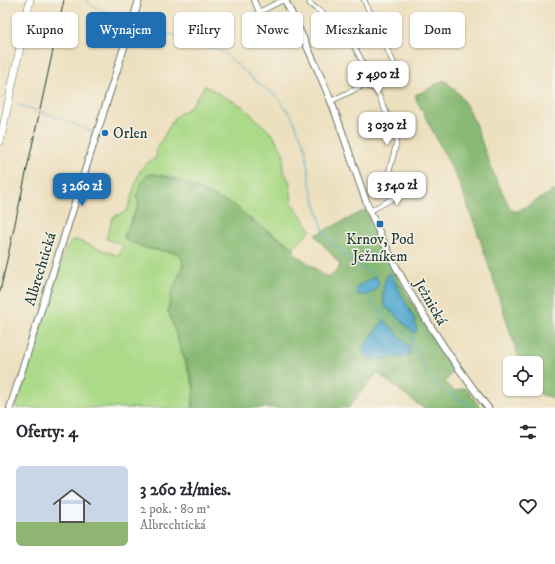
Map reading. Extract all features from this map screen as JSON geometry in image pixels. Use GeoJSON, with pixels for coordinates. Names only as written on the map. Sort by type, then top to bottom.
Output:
{"type":"FeatureCollection","features":[{"type":"Feature","properties":{"kind":"main road"},"geometry":{"type":"LineString","coordinates":[[0,142],[30,0]]}},
{"type":"Feature","properties":{"kind":"street","name":"Albrechtická"},"geometry":{"type":"LineString","coordinates":[[10,408],[138,0]]}},
{"type":"Feature","properties":{"kind":"street"},"geometry":{"type":"LineString","coordinates":[[254,0],[259,12],[284,0]]}},
{"type":"Feature","properties":{"kind":"street","name":"Ježnická"},"geometry":{"type":"LineString","coordinates":[[284,0],[331,101],[370,211],[416,305],[438,340],[488,408]]}},
{"type":"Feature","properties":{"kind":"street"},"geometry":{"type":"LineString","coordinates":[[309,0],[310,4],[346,31],[370,76],[373,76],[378,80]]}},
{"type":"Feature","properties":{"kind":"street"},"geometry":{"type":"LineString","coordinates":[[364,0],[396,68]]}},
{"type":"Feature","properties":{"kind":"street"},"geometry":{"type":"LineString","coordinates":[[386,75],[378,80],[375,87],[396,135],[396,145],[387,180],[387,187],[392,199]]}},
{"type":"Feature","properties":{"kind":"street"},"geometry":{"type":"LineString","coordinates":[[331,101],[366,84],[366,81],[370,76]]}},
{"type":"Feature","properties":{"kind":"street"},"geometry":{"type":"LineString","coordinates":[[366,84],[372,88],[375,87]]}},
{"type":"Feature","properties":{"kind":"street"},"geometry":{"type":"LineString","coordinates":[[370,211],[415,186]]}},
{"type":"Feature","properties":{"kind":"green space"},"geometry":{"type":"Polygon","coordinates":[[[444,80],[462,99],[469,110],[499,186],[510,208],[514,211],[518,211],[555,190],[555,398],[543,395],[543,356],[518,356],[517,353],[480,239],[459,182],[416,99],[416,94],[444,80]]]}},
{"type":"Feature","properties":{"kind":"green space"},"geometry":{"type":"Polygon","coordinates":[[[205,86],[242,106],[273,135],[284,154],[283,169],[290,183],[292,203],[311,230],[294,248],[222,201],[200,189],[179,180],[161,175],[147,175],[141,184],[137,196],[139,204],[124,235],[125,240],[153,250],[176,253],[182,259],[183,266],[171,294],[168,311],[194,390],[192,408],[16,408],[66,249],[73,239],[119,256],[123,245],[106,239],[113,217],[127,211],[140,170],[147,163],[156,158],[157,148],[175,117],[190,107],[205,86]]]}},
{"type":"Feature","properties":{"kind":"green space"},"geometry":{"type":"Polygon","coordinates":[[[154,174],[171,178],[236,206],[254,223],[294,248],[294,253],[328,278],[333,275],[340,266],[315,235],[366,210],[394,271],[423,323],[454,369],[445,382],[454,391],[465,388],[481,408],[423,408],[377,373],[348,408],[192,408],[194,390],[193,383],[168,311],[171,294],[183,266],[182,259],[176,253],[145,248],[124,239],[139,204],[137,196],[142,181],[148,175],[154,174]],[[390,273],[386,276],[383,292],[384,305],[413,332],[415,320],[390,273]],[[383,321],[361,351],[375,360],[390,358],[409,346],[386,321],[383,321]]]}},
{"type":"Feature","properties":{"kind":"water"},"geometry":{"type":"Polygon","coordinates":[[[390,273],[415,320],[417,332],[413,332],[384,305],[384,284],[390,273]]]}},
{"type":"Feature","properties":{"kind":"water"},"geometry":{"type":"Polygon","coordinates":[[[375,276],[379,284],[374,292],[366,295],[358,295],[356,289],[358,286],[375,276]]]}},
{"type":"Feature","properties":{"kind":"water"},"geometry":{"type":"Polygon","coordinates":[[[383,321],[386,321],[409,346],[410,354],[408,356],[375,360],[370,359],[361,351],[383,321]]]}},
{"type":"Feature","properties":{"kind":"waterway"},"geometry":{"type":"LineString","coordinates":[[85,0],[92,6],[109,12]]}},
{"type":"Feature","properties":{"kind":"waterway"},"geometry":{"type":"LineString","coordinates":[[166,32],[223,52],[259,84],[275,95],[291,115],[305,146],[310,184],[324,233],[345,256],[375,276]]}},
{"type":"Feature","properties":{"kind":"waterway"},"geometry":{"type":"LineString","coordinates":[[17,104],[57,117],[91,131]]}},
{"type":"Feature","properties":{"kind":"waterway"},"geometry":{"type":"LineString","coordinates":[[368,293],[371,302],[404,331],[412,341],[428,375],[434,383],[443,390],[465,401],[473,408]]}},
{"type":"Feature","properties":{"kind":"waterway"},"geometry":{"type":"LineString","coordinates":[[383,309],[390,309]]}},
{"type":"Feature","properties":{"kind":"waterway"},"geometry":{"type":"LineString","coordinates":[[379,310],[383,322]]}},
{"type":"Feature","properties":{"kind":"waterway"},"geometry":{"type":"LineString","coordinates":[[413,332],[413,342]]}},
{"type":"Feature","properties":{"kind":"waterway"},"geometry":{"type":"LineString","coordinates":[[409,346],[415,348]]}},
{"type":"Feature","properties":{"kind":"railway"},"geometry":{"type":"LineString","coordinates":[[0,292],[64,0]]}},
{"type":"Feature","properties":{"kind":"place","name":"Orlen"},"geometry":{"type":"Point","coordinates":[105,133]}},
{"type":"Feature","properties":{"kind":"place","name":"Krnov, Pod Ježníkem"},"geometry":{"type":"Point","coordinates":[380,224]}}]}
